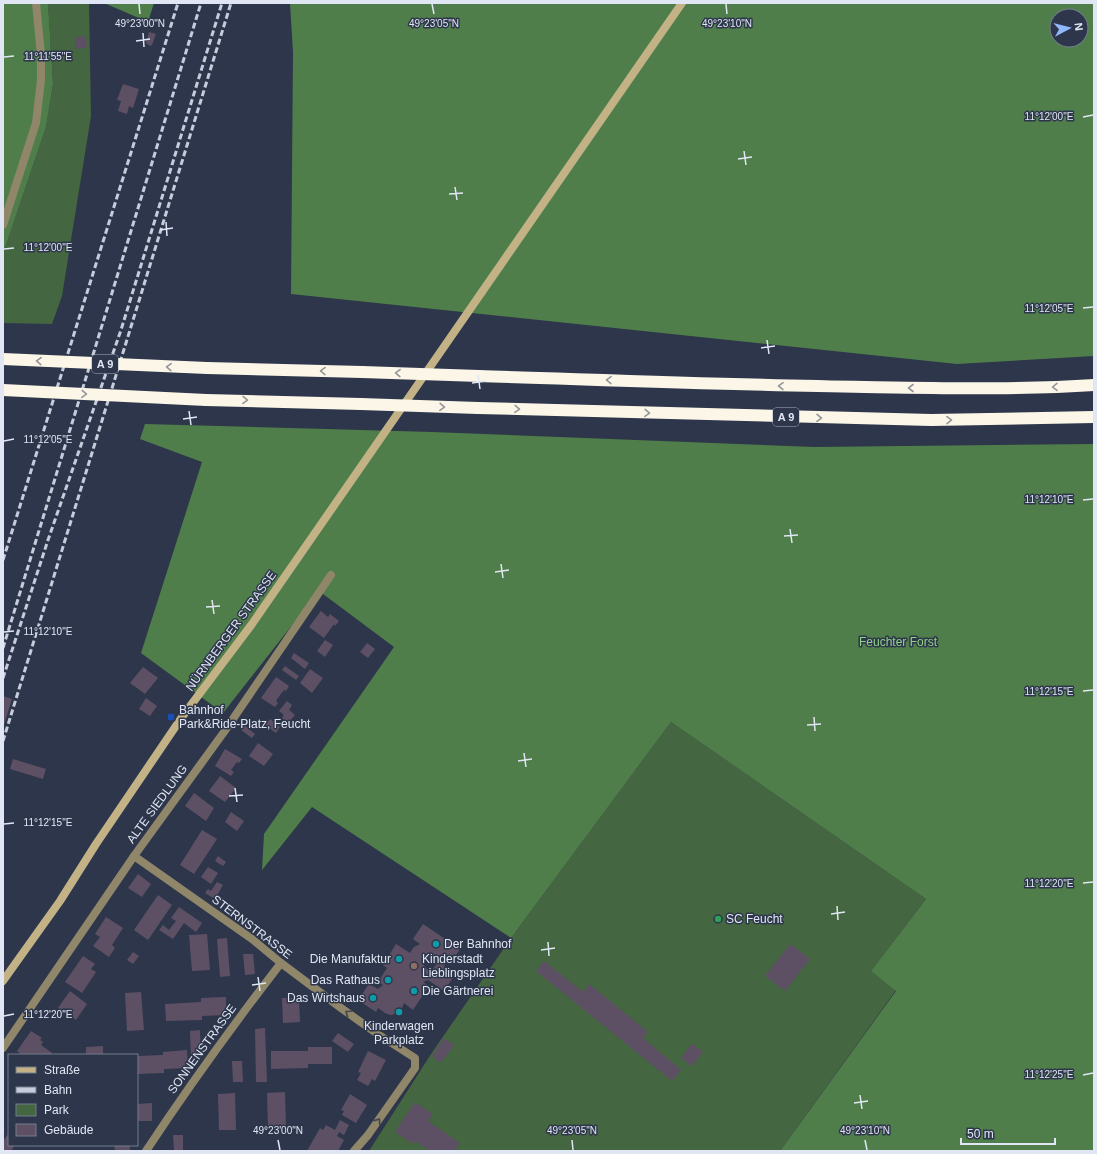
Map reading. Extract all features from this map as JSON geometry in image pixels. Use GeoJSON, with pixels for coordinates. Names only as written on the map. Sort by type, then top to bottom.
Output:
{"type":"FeatureCollection","features":[{"type":"Feature","properties":{"kind":"highway","name":"A 9"},"geometry":{"type":"LineString","coordinates":[[3,359],[208,368],[766,386],[986,388],[1094,385]]}},
{"type":"Feature","properties":{"kind":"highway","name":"A 9"},"geometry":{"type":"LineString","coordinates":[[3,390],[206,400],[923,420],[1094,417]]}},
{"type":"Feature","properties":{"kind":"main road","name":"NÜRNBERGER STRASSE"},"geometry":{"type":"LineString","coordinates":[[3,981],[60,901],[96,844],[174,730],[252,624],[682,3]]}},
{"type":"Feature","properties":{"kind":"street"},"geometry":{"type":"LineString","coordinates":[[3,226],[36,123],[41,80],[41,55],[36,3]]}},
{"type":"Feature","properties":{"kind":"street","name":"ALTE SIEDLUNG"},"geometry":{"type":"LineString","coordinates":[[3,1048],[134,856],[224,732],[331,575]]}},
{"type":"Feature","properties":{"kind":"street","name":"STERNSTRASSE"},"geometry":{"type":"LineString","coordinates":[[134,856],[252,939],[340,1008],[415,1058],[415,1068],[368,1135],[354,1151]]}},
{"type":"Feature","properties":{"kind":"street","name":"SONNENSTRASSE"},"geometry":{"type":"LineString","coordinates":[[146,1151],[232,1026],[281,963]]}},
{"type":"Feature","properties":{"kind":"green space"},"geometry":{"type":"Polygon","coordinates":[[[3,3],[48,3],[53,84],[46,127],[3,254],[3,3]]]}},
{"type":"Feature","properties":{"kind":"green space"},"geometry":{"type":"Polygon","coordinates":[[[48,3],[89,3],[91,116],[62,296],[52,324],[3,323],[3,254],[46,127],[53,84],[48,3]]]}},
{"type":"Feature","properties":{"kind":"green space"},"geometry":{"type":"Polygon","coordinates":[[[104,3],[154,3],[148,22],[104,3]]]}},
{"type":"Feature","properties":{"kind":"green space"},"geometry":{"type":"Polygon","coordinates":[[[290,3],[1094,3],[1094,356],[957,364],[291,294],[293,52],[290,3]]]}},
{"type":"Feature","properties":{"kind":"green space","name":"Feuchter Forst"},"geometry":{"type":"Polygon","coordinates":[[[145,424],[432,432],[814,447],[1094,444],[1094,1151],[780,1151],[896,991],[871,971],[926,899],[671,722],[511,938],[312,807],[262,870],[264,834],[394,647],[319,591],[223,713],[141,653],[202,462],[140,439],[145,424]]]}},
{"type":"Feature","properties":{"kind":"green space","name":"SC Feucht"},"geometry":{"type":"Polygon","coordinates":[[[671,722],[926,899],[871,971],[896,990],[780,1151],[369,1151],[431,1054],[511,938],[671,722]]]}},
{"type":"Feature","properties":{"kind":"building"},"geometry":{"type":"Polygon","coordinates":[[[149,32],[156,34],[152,45],[150,46],[146,43],[149,32]]]}},
{"type":"Feature","properties":{"kind":"building"},"geometry":{"type":"Polygon","coordinates":[[[86,36],[87,48],[75,49],[75,37],[86,36]]]}},
{"type":"Feature","properties":{"kind":"building"},"geometry":{"type":"Polygon","coordinates":[[[123,84],[139,89],[133,108],[129,106],[127,114],[118,111],[121,101],[117,100],[123,84]]]}},
{"type":"Feature","properties":{"kind":"building"},"geometry":{"type":"Polygon","coordinates":[[[321,611],[328,617],[330,614],[339,621],[335,626],[334,624],[324,638],[309,627],[321,611]]]}},
{"type":"Feature","properties":{"kind":"building"},"geometry":{"type":"Polygon","coordinates":[[[325,640],[333,645],[325,657],[317,651],[325,640]]]}},
{"type":"Feature","properties":{"kind":"building"},"geometry":{"type":"Polygon","coordinates":[[[367,643],[375,649],[368,658],[360,652],[367,643]]]}},
{"type":"Feature","properties":{"kind":"building"},"geometry":{"type":"Polygon","coordinates":[[[294,653],[309,663],[305,669],[291,658],[294,653]]]}},
{"type":"Feature","properties":{"kind":"building"},"geometry":{"type":"Polygon","coordinates":[[[285,666],[299,676],[296,680],[282,670],[285,666]]]}},
{"type":"Feature","properties":{"kind":"building"},"geometry":{"type":"Polygon","coordinates":[[[143,667],[158,678],[145,694],[130,683],[143,667]]]}},
{"type":"Feature","properties":{"kind":"building"},"geometry":{"type":"Polygon","coordinates":[[[310,669],[323,678],[312,693],[300,683],[310,669]]]}},
{"type":"Feature","properties":{"kind":"building"},"geometry":{"type":"Polygon","coordinates":[[[276,677],[289,686],[276,701],[278,703],[275,707],[261,698],[276,677]]]}},
{"type":"Feature","properties":{"kind":"building"},"geometry":{"type":"Polygon","coordinates":[[[3,696],[12,699],[3,728],[3,696]]]}},
{"type":"Feature","properties":{"kind":"building"},"geometry":{"type":"Polygon","coordinates":[[[146,698],[157,706],[150,716],[139,709],[146,698]]]}},
{"type":"Feature","properties":{"kind":"building"},"geometry":{"type":"Polygon","coordinates":[[[287,701],[292,705],[289,710],[295,715],[288,723],[282,718],[284,715],[279,711],[287,701]]]}},
{"type":"Feature","properties":{"kind":"building"},"geometry":{"type":"Polygon","coordinates":[[[270,719],[280,727],[276,733],[265,725],[270,719]]]}},
{"type":"Feature","properties":{"kind":"building"},"geometry":{"type":"Polygon","coordinates":[[[244,725],[255,734],[252,738],[241,730],[244,725]]]}},
{"type":"Feature","properties":{"kind":"building"},"geometry":{"type":"Polygon","coordinates":[[[258,743],[273,754],[264,766],[249,756],[258,743]]]}},
{"type":"Feature","properties":{"kind":"building"},"geometry":{"type":"Polygon","coordinates":[[[225,749],[242,759],[239,763],[237,762],[231,770],[234,772],[231,776],[215,766],[225,749]]]}},
{"type":"Feature","properties":{"kind":"building"},"geometry":{"type":"Polygon","coordinates":[[[13,759],[46,769],[43,779],[10,769],[13,759]]]}},
{"type":"Feature","properties":{"kind":"building"},"geometry":{"type":"Polygon","coordinates":[[[220,776],[236,788],[225,802],[209,791],[220,776]]]}},
{"type":"Feature","properties":{"kind":"building"},"geometry":{"type":"Polygon","coordinates":[[[194,793],[214,808],[206,821],[185,806],[194,793]]]}},
{"type":"Feature","properties":{"kind":"building"},"geometry":{"type":"Polygon","coordinates":[[[231,812],[244,821],[237,831],[225,822],[231,812]]]}},
{"type":"Feature","properties":{"kind":"building"},"geometry":{"type":"Polygon","coordinates":[[[202,830],[217,839],[194,874],[180,865],[202,830]]]}},
{"type":"Feature","properties":{"kind":"building"},"geometry":{"type":"Polygon","coordinates":[[[218,856],[226,862],[223,866],[215,861],[218,856]]]}},
{"type":"Feature","properties":{"kind":"building"},"geometry":{"type":"Polygon","coordinates":[[[208,867],[218,873],[211,884],[201,877],[208,867]]]}},
{"type":"Feature","properties":{"kind":"building"},"geometry":{"type":"Polygon","coordinates":[[[138,874],[151,884],[142,897],[128,888],[138,874]]]}},
{"type":"Feature","properties":{"kind":"building"},"geometry":{"type":"Polygon","coordinates":[[[217,882],[223,885],[215,899],[205,893],[208,889],[211,891],[217,882]]]}},
{"type":"Feature","properties":{"kind":"building"},"geometry":{"type":"Polygon","coordinates":[[[158,895],[172,905],[148,940],[134,930],[158,895]]]}},
{"type":"Feature","properties":{"kind":"building"},"geometry":{"type":"Polygon","coordinates":[[[179,907],[202,923],[196,932],[184,923],[173,939],[159,930],[163,925],[169,930],[176,921],[171,918],[179,907]]]}},
{"type":"Feature","properties":{"kind":"building"},"geometry":{"type":"Polygon","coordinates":[[[106,917],[123,928],[112,945],[115,948],[109,957],[93,946],[100,937],[95,934],[106,917]]]}},
{"type":"Feature","properties":{"kind":"building"},"geometry":{"type":"Polygon","coordinates":[[[423,924],[460,949],[450,964],[445,961],[444,969],[454,976],[444,991],[428,980],[423,982],[429,986],[413,1010],[404,1003],[402,1008],[403,1013],[399,1016],[395,1014],[390,1015],[378,1008],[376,1012],[358,1000],[369,984],[378,989],[383,985],[378,982],[387,968],[383,965],[396,944],[410,953],[414,947],[420,944],[413,939],[423,924]],[[428,958],[424,963],[424,966],[428,970],[432,970],[436,965],[434,960],[428,958]]]}},
{"type":"Feature","properties":{"kind":"building"},"geometry":{"type":"Polygon","coordinates":[[[207,934],[210,970],[192,971],[189,935],[207,934]]]}},
{"type":"Feature","properties":{"kind":"building"},"geometry":{"type":"Polygon","coordinates":[[[227,938],[230,976],[220,977],[217,939],[227,938]]]}},
{"type":"Feature","properties":{"kind":"building"},"geometry":{"type":"Polygon","coordinates":[[[790,944],[810,959],[785,991],[765,976],[790,944]]]}},
{"type":"Feature","properties":{"kind":"building"},"geometry":{"type":"Polygon","coordinates":[[[133,952],[139,956],[133,964],[127,960],[133,952]]]}},
{"type":"Feature","properties":{"kind":"building"},"geometry":{"type":"Polygon","coordinates":[[[243,954],[253,954],[255,974],[245,975],[243,954]]]}},
{"type":"Feature","properties":{"kind":"building"},"geometry":{"type":"Polygon","coordinates":[[[83,956],[95,964],[91,969],[96,972],[82,993],[65,982],[83,956]]]}},
{"type":"Feature","properties":{"kind":"building"},"geometry":{"type":"Polygon","coordinates":[[[544,961],[583,992],[589,984],[648,1032],[643,1038],[681,1070],[672,1081],[536,971],[544,961]]]}},
{"type":"Feature","properties":{"kind":"building"},"geometry":{"type":"Polygon","coordinates":[[[70,991],[87,1004],[76,1020],[58,1008],[70,991]]]}},
{"type":"Feature","properties":{"kind":"building"},"geometry":{"type":"Polygon","coordinates":[[[141,992],[144,1030],[127,1031],[125,993],[141,992]]]}},
{"type":"Feature","properties":{"kind":"building"},"geometry":{"type":"Polygon","coordinates":[[[226,997],[226,1015],[202,1016],[202,1020],[166,1021],[165,1004],[201,1002],[201,998],[226,997]]]}},
{"type":"Feature","properties":{"kind":"building"},"geometry":{"type":"Polygon","coordinates":[[[282,998],[299,998],[300,1022],[283,1023],[282,998]]]}},
{"type":"Feature","properties":{"kind":"building"},"geometry":{"type":"Polygon","coordinates":[[[265,1028],[267,1082],[256,1082],[255,1029],[265,1028]]]}},
{"type":"Feature","properties":{"kind":"building"},"geometry":{"type":"Polygon","coordinates":[[[200,1030],[201,1060],[191,1061],[190,1031],[200,1030]]]}},
{"type":"Feature","properties":{"kind":"building"},"geometry":{"type":"Polygon","coordinates":[[[31,1031],[42,1038],[40,1040],[43,1042],[41,1045],[52,1053],[21,1054],[17,1051],[31,1031]]]}},
{"type":"Feature","properties":{"kind":"building"},"geometry":{"type":"Polygon","coordinates":[[[338,1033],[354,1044],[348,1052],[332,1041],[338,1033]]]}},
{"type":"Feature","properties":{"kind":"building"},"geometry":{"type":"Polygon","coordinates":[[[444,1038],[454,1045],[441,1063],[432,1056],[444,1038]]]}},
{"type":"Feature","properties":{"kind":"building"},"geometry":{"type":"Polygon","coordinates":[[[692,1044],[703,1052],[692,1066],[681,1058],[692,1044]]]}},
{"type":"Feature","properties":{"kind":"building"},"geometry":{"type":"Polygon","coordinates":[[[103,1046],[103,1054],[86,1054],[86,1047],[103,1046]]]}},
{"type":"Feature","properties":{"kind":"building"},"geometry":{"type":"Polygon","coordinates":[[[308,1047],[332,1047],[332,1064],[308,1064],[308,1068],[271,1069],[271,1051],[308,1051],[308,1047]]]}},
{"type":"Feature","properties":{"kind":"building"},"geometry":{"type":"Polygon","coordinates":[[[187,1050],[188,1068],[164,1069],[164,1073],[138,1074],[138,1056],[163,1055],[163,1052],[187,1050]]]}},
{"type":"Feature","properties":{"kind":"building"},"geometry":{"type":"Polygon","coordinates":[[[368,1051],[386,1060],[375,1081],[372,1079],[368,1086],[357,1080],[361,1073],[358,1072],[368,1051]]]}},
{"type":"Feature","properties":{"kind":"building"},"geometry":{"type":"Polygon","coordinates":[[[232,1061],[242,1061],[243,1082],[233,1082],[232,1061]]]}},
{"type":"Feature","properties":{"kind":"building"},"geometry":{"type":"Polygon","coordinates":[[[285,1092],[286,1129],[268,1129],[267,1093],[285,1092]]]}},
{"type":"Feature","properties":{"kind":"building"},"geometry":{"type":"Polygon","coordinates":[[[235,1093],[236,1130],[219,1130],[218,1094],[235,1093]]]}},
{"type":"Feature","properties":{"kind":"building"},"geometry":{"type":"Polygon","coordinates":[[[350,1094],[367,1105],[356,1123],[342,1115],[344,1111],[341,1110],[350,1094]]]}},
{"type":"Feature","properties":{"kind":"building"},"geometry":{"type":"Polygon","coordinates":[[[415,1102],[433,1114],[428,1121],[460,1143],[454,1151],[430,1151],[415,1141],[413,1144],[395,1132],[415,1102]]]}},
{"type":"Feature","properties":{"kind":"building"},"geometry":{"type":"Polygon","coordinates":[[[152,1103],[152,1121],[138,1121],[138,1104],[152,1103]]]}},
{"type":"Feature","properties":{"kind":"building"},"geometry":{"type":"Polygon","coordinates":[[[340,1120],[349,1125],[344,1135],[339,1132],[337,1136],[344,1140],[338,1151],[307,1151],[320,1128],[323,1130],[326,1125],[335,1130],[340,1120]]]}},
{"type":"Feature","properties":{"kind":"building"},"geometry":{"type":"Polygon","coordinates":[[[8,1134],[8,1146],[14,1146],[11,1151],[3,1151],[3,1141],[8,1134]]]}},
{"type":"Feature","properties":{"kind":"building"},"geometry":{"type":"Polygon","coordinates":[[[173,1135],[183,1135],[183,1151],[174,1151],[173,1135]]]}},
{"type":"Feature","properties":{"kind":"building"},"geometry":{"type":"Polygon","coordinates":[[[114,1146],[130,1146],[130,1151],[115,1151],[114,1146]]]}},
{"type":"Feature","properties":{"kind":"railway"},"geometry":{"type":"LineString","coordinates":[[3,560],[178,3]]}},
{"type":"Feature","properties":{"kind":"railway"},"geometry":{"type":"LineString","coordinates":[[3,648],[201,3]]}},
{"type":"Feature","properties":{"kind":"railway"},"geometry":{"type":"LineString","coordinates":[[3,678],[48,540],[121,330],[222,3]]}},
{"type":"Feature","properties":{"kind":"railway"},"geometry":{"type":"LineString","coordinates":[[3,741],[231,3]]}},
{"type":"Feature","properties":{"kind":"place","name":"Bahnhof Park&Ride-Platz, Feucht"},"geometry":{"type":"Point","coordinates":[171,717]}},
{"type":"Feature","properties":{"kind":"place","name":"SC Feucht"},"geometry":{"type":"Point","coordinates":[718,919]}},
{"type":"Feature","properties":{"kind":"place","name":"Der Bahnhof"},"geometry":{"type":"Point","coordinates":[436,944]}},
{"type":"Feature","properties":{"kind":"place","name":"Die Manufaktur"},"geometry":{"type":"Point","coordinates":[399,959]}},
{"type":"Feature","properties":{"kind":"place","name":"Kinderstadt Lieblingsplatz"},"geometry":{"type":"Point","coordinates":[414,966]}},
{"type":"Feature","properties":{"kind":"place","name":"Das Rathaus"},"geometry":{"type":"Point","coordinates":[388,980]}},
{"type":"Feature","properties":{"kind":"place","name":"Die Gärtnerei"},"geometry":{"type":"Point","coordinates":[414,991]}},
{"type":"Feature","properties":{"kind":"place","name":"Das Wirtshaus"},"geometry":{"type":"Point","coordinates":[373,998]}},
{"type":"Feature","properties":{"kind":"place","name":"Kinderwagen Parkplatz"},"geometry":{"type":"Point","coordinates":[399,1012]}}]}
